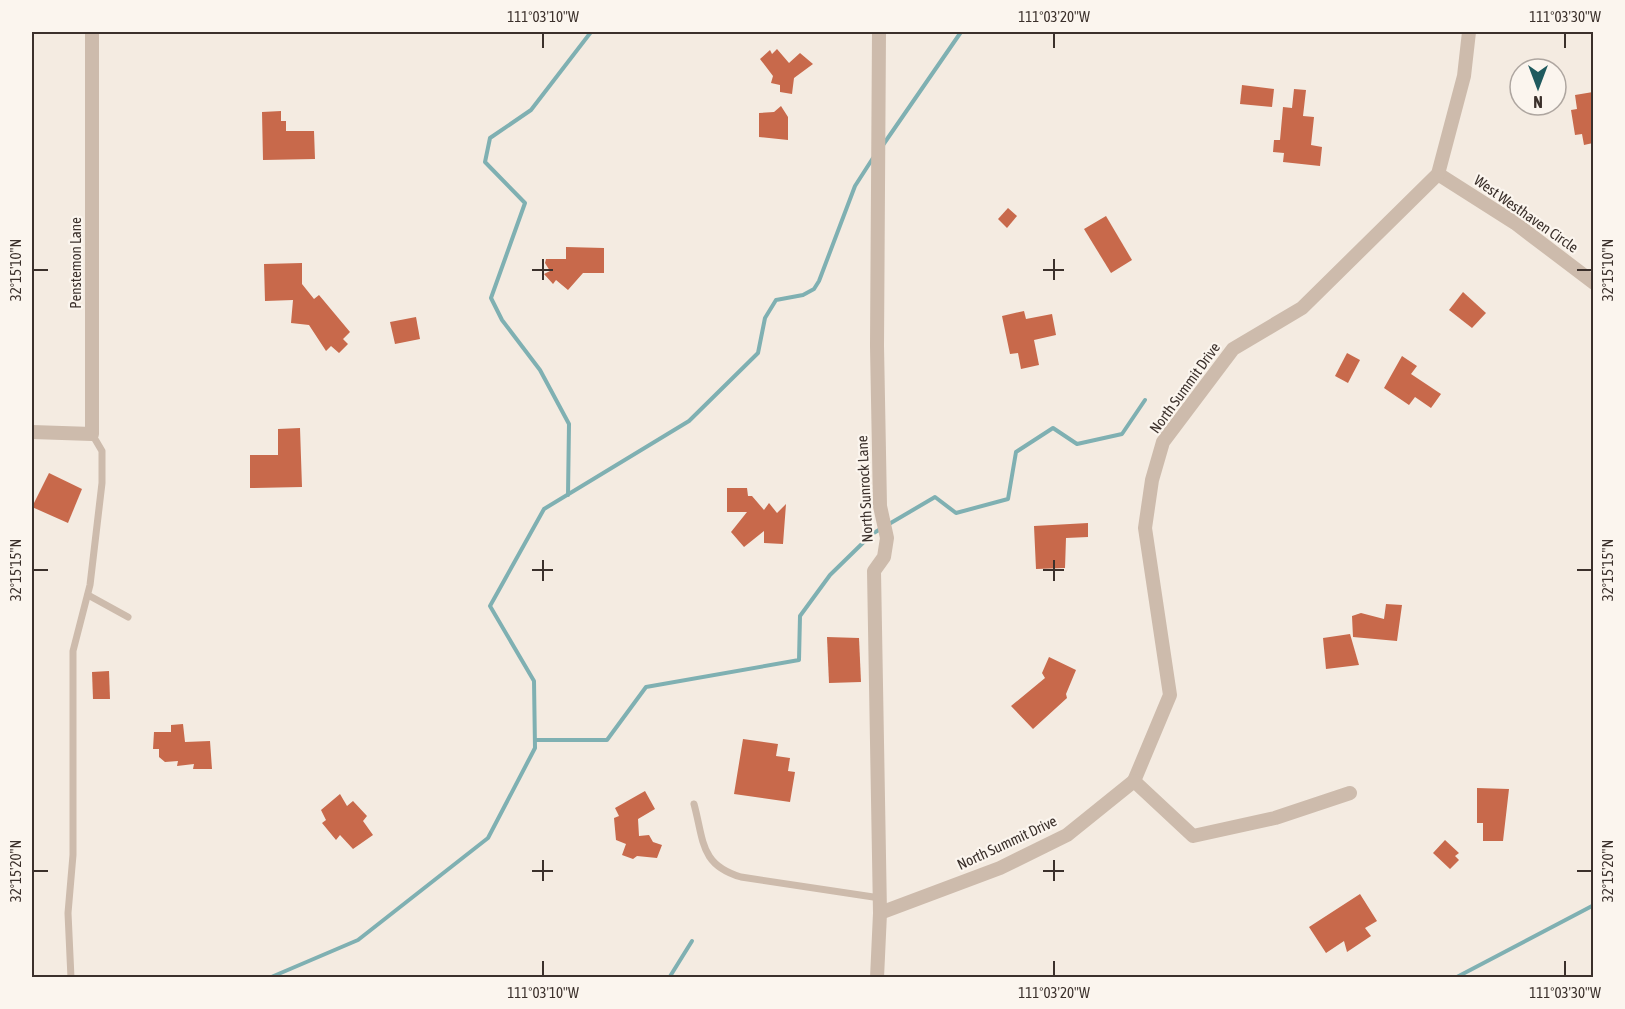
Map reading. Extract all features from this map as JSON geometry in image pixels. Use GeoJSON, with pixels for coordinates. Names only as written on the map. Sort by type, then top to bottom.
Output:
{"type":"FeatureCollection","features":[{"type":"Feature","properties":{"kind":"street","name":"Penstemon Lane"},"geometry":{"type":"LineString","coordinates":[[92,32],[92,434]]}},
{"type":"Feature","properties":{"kind":"street","name":"North Sunrock Lane"},"geometry":{"type":"LineString","coordinates":[[877,978],[880,898],[874,571],[884,557],[887,538],[880,506],[877,357],[879,32]]}},
{"type":"Feature","properties":{"kind":"street"},"geometry":{"type":"LineString","coordinates":[[1438,174],[1464,76],[1469,32]]}},
{"type":"Feature","properties":{"kind":"street","name":"West Westhaven Circle"},"geometry":{"type":"LineString","coordinates":[[1438,174],[1515,223],[1593,283]]}},
{"type":"Feature","properties":{"kind":"street","name":"North Summit Drive"},"geometry":{"type":"LineString","coordinates":[[880,913],[1000,868],[1067,835],[1134,780],[1170,695],[1145,528],[1152,480],[1163,442],[1233,349],[1302,308],[1438,174]]}},
{"type":"Feature","properties":{"kind":"street"},"geometry":{"type":"LineString","coordinates":[[32,432],[92,434]]}},
{"type":"Feature","properties":{"kind":"street"},"geometry":{"type":"LineString","coordinates":[[1134,780],[1193,836],[1275,818],[1350,793]]}},
{"type":"Feature","properties":{"kind":"lane"},"geometry":{"type":"LineString","coordinates":[[70,978],[68,913],[73,855],[73,651],[88,595],[102,483],[102,451],[92,434]]}},
{"type":"Feature","properties":{"kind":"lane"},"geometry":{"type":"LineString","coordinates":[[88,595],[128,617]]}},
{"type":"Feature","properties":{"kind":"lane"},"geometry":{"type":"LineString","coordinates":[[694,804],[706,853],[714,866],[725,873],[741,878],[880,898]]}},
{"type":"Feature","properties":{"kind":"building"},"geometry":{"type":"Polygon","coordinates":[[[777,49],[789,63],[800,53],[813,64],[794,78],[792,94],[780,92],[780,85],[771,83],[773,76],[760,59],[770,50],[772,54],[777,49]]]}},
{"type":"Feature","properties":{"kind":"building"},"geometry":{"type":"Polygon","coordinates":[[[1242,85],[1274,89],[1272,107],[1240,104],[1242,85]]]}},
{"type":"Feature","properties":{"kind":"building"},"geometry":{"type":"Polygon","coordinates":[[[1294,89],[1306,90],[1303,116],[1314,117],[1311,145],[1322,147],[1320,166],[1283,162],[1284,153],[1273,152],[1274,140],[1280,140],[1283,107],[1292,108],[1294,89]]]}},
{"type":"Feature","properties":{"kind":"building"},"geometry":{"type":"Polygon","coordinates":[[[1593,92],[1593,143],[1584,145],[1582,134],[1575,135],[1571,110],[1577,109],[1575,95],[1593,92]]]}},
{"type":"Feature","properties":{"kind":"building"},"geometry":{"type":"Polygon","coordinates":[[[781,106],[788,117],[788,140],[759,137],[759,113],[774,112],[781,106]]]}},
{"type":"Feature","properties":{"kind":"building"},"geometry":{"type":"Polygon","coordinates":[[[281,111],[281,121],[286,121],[286,131],[314,131],[315,159],[263,160],[262,112],[281,111]]]}},
{"type":"Feature","properties":{"kind":"building"},"geometry":{"type":"Polygon","coordinates":[[[1008,208],[1017,216],[1007,228],[998,219],[1008,208]]]}},
{"type":"Feature","properties":{"kind":"building"},"geometry":{"type":"Polygon","coordinates":[[[1106,216],[1132,260],[1111,273],[1084,229],[1106,216]]]}},
{"type":"Feature","properties":{"kind":"building"},"geometry":{"type":"Polygon","coordinates":[[[566,247],[604,248],[604,273],[583,273],[568,290],[556,280],[553,284],[544,274],[550,271],[545,263],[546,259],[566,259],[566,247]]]}},
{"type":"Feature","properties":{"kind":"building"},"geometry":{"type":"Polygon","coordinates":[[[302,263],[302,284],[314,299],[319,295],[350,332],[343,339],[348,344],[339,353],[331,346],[326,351],[309,325],[291,323],[293,300],[265,301],[264,264],[302,263]]]}},
{"type":"Feature","properties":{"kind":"building"},"geometry":{"type":"Polygon","coordinates":[[[1463,292],[1486,313],[1472,328],[1449,310],[1463,292]]]}},
{"type":"Feature","properties":{"kind":"building"},"geometry":{"type":"Polygon","coordinates":[[[1024,311],[1026,319],[1052,314],[1056,335],[1034,340],[1039,365],[1021,369],[1018,353],[1010,354],[1002,316],[1024,311]]]}},
{"type":"Feature","properties":{"kind":"building"},"geometry":{"type":"Polygon","coordinates":[[[416,317],[420,339],[395,344],[390,322],[416,317]]]}},
{"type":"Feature","properties":{"kind":"building"},"geometry":{"type":"Polygon","coordinates":[[[1347,353],[1360,360],[1348,383],[1335,376],[1347,353]]]}},
{"type":"Feature","properties":{"kind":"building"},"geometry":{"type":"Polygon","coordinates":[[[1402,356],[1417,366],[1411,374],[1441,394],[1431,408],[1415,397],[1409,405],[1384,388],[1402,356]]]}},
{"type":"Feature","properties":{"kind":"building"},"geometry":{"type":"Polygon","coordinates":[[[300,428],[302,487],[250,488],[250,455],[278,455],[278,429],[300,428]]]}},
{"type":"Feature","properties":{"kind":"building"},"geometry":{"type":"Polygon","coordinates":[[[49,473],[82,489],[68,523],[32,507],[49,473]]]}},
{"type":"Feature","properties":{"kind":"building"},"geometry":{"type":"Polygon","coordinates":[[[727,488],[747,488],[748,496],[752,496],[764,510],[769,503],[777,513],[786,504],[783,544],[764,543],[764,531],[744,547],[731,532],[747,512],[727,512],[727,488]]]}},
{"type":"Feature","properties":{"kind":"building"},"geometry":{"type":"Polygon","coordinates":[[[1088,523],[1088,537],[1066,538],[1065,568],[1036,569],[1034,526],[1088,523]]]}},
{"type":"Feature","properties":{"kind":"building"},"geometry":{"type":"Polygon","coordinates":[[[1386,604],[1402,605],[1397,641],[1353,637],[1352,616],[1361,613],[1384,619],[1386,604]]]}},
{"type":"Feature","properties":{"kind":"building"},"geometry":{"type":"Polygon","coordinates":[[[1350,634],[1359,665],[1326,669],[1323,638],[1350,634]]]}},
{"type":"Feature","properties":{"kind":"building"},"geometry":{"type":"Polygon","coordinates":[[[827,637],[859,638],[861,682],[829,683],[827,637]]]}},
{"type":"Feature","properties":{"kind":"building"},"geometry":{"type":"Polygon","coordinates":[[[1049,657],[1076,670],[1066,694],[1067,698],[1033,729],[1011,706],[1045,678],[1042,673],[1049,657]]]}},
{"type":"Feature","properties":{"kind":"building"},"geometry":{"type":"Polygon","coordinates":[[[109,671],[110,699],[93,699],[92,672],[109,671]]]}},
{"type":"Feature","properties":{"kind":"building"},"geometry":{"type":"Polygon","coordinates":[[[183,724],[185,742],[210,741],[212,769],[193,769],[194,764],[177,766],[178,761],[165,762],[159,757],[159,749],[153,749],[154,732],[171,732],[171,725],[183,724]]]}},
{"type":"Feature","properties":{"kind":"building"},"geometry":{"type":"Polygon","coordinates":[[[743,739],[778,744],[776,756],[790,758],[788,771],[795,772],[790,802],[734,794],[743,739]]]}},
{"type":"Feature","properties":{"kind":"building"},"geometry":{"type":"Polygon","coordinates":[[[1477,788],[1509,789],[1503,841],[1483,841],[1483,823],[1477,823],[1477,788]]]}},
{"type":"Feature","properties":{"kind":"building"},"geometry":{"type":"Polygon","coordinates":[[[645,791],[655,809],[638,819],[639,836],[649,835],[653,842],[662,845],[657,858],[637,856],[633,859],[622,855],[626,844],[616,840],[614,818],[619,816],[615,808],[645,791]]]}},
{"type":"Feature","properties":{"kind":"building"},"geometry":{"type":"Polygon","coordinates":[[[340,794],[347,806],[353,801],[367,816],[363,821],[373,835],[353,849],[340,835],[336,840],[322,823],[326,820],[321,810],[340,794]]]}},
{"type":"Feature","properties":{"kind":"building"},"geometry":{"type":"Polygon","coordinates":[[[1445,840],[1459,853],[1455,856],[1459,860],[1450,869],[1433,853],[1445,840]]]}},
{"type":"Feature","properties":{"kind":"building"},"geometry":{"type":"Polygon","coordinates":[[[1360,894],[1377,921],[1365,928],[1371,936],[1347,952],[1344,941],[1326,953],[1309,927],[1360,894]]]}},
{"type":"Feature","properties":{"kind":"waterway"},"geometry":{"type":"LineString","coordinates":[[568,495],[569,424],[540,370],[502,320],[491,298],[525,203],[485,162],[490,138],[531,110],[591,32]]}},
{"type":"Feature","properties":{"kind":"waterway"},"geometry":{"type":"LineString","coordinates":[[883,145],[961,32]]}},
{"type":"Feature","properties":{"kind":"waterway"},"geometry":{"type":"LineString","coordinates":[[269,978],[358,940],[488,838],[535,748],[534,681],[490,606],[544,509],[689,421],[758,353],[765,318],[776,300],[803,295],[814,289],[819,281],[855,186],[873,158]]}},
{"type":"Feature","properties":{"kind":"waterway"},"geometry":{"type":"LineString","coordinates":[[535,740],[607,740],[646,687],[799,660],[800,616],[830,575],[872,534],[935,497],[956,513],[1008,499],[1016,452],[1053,428],[1077,444],[1122,434],[1145,400]]}},
{"type":"Feature","properties":{"kind":"waterway"},"geometry":{"type":"LineString","coordinates":[[1455,978],[1594,905]]}},
{"type":"Feature","properties":{"kind":"waterway"},"geometry":{"type":"LineString","coordinates":[[669,978],[692,941]]}}]}
